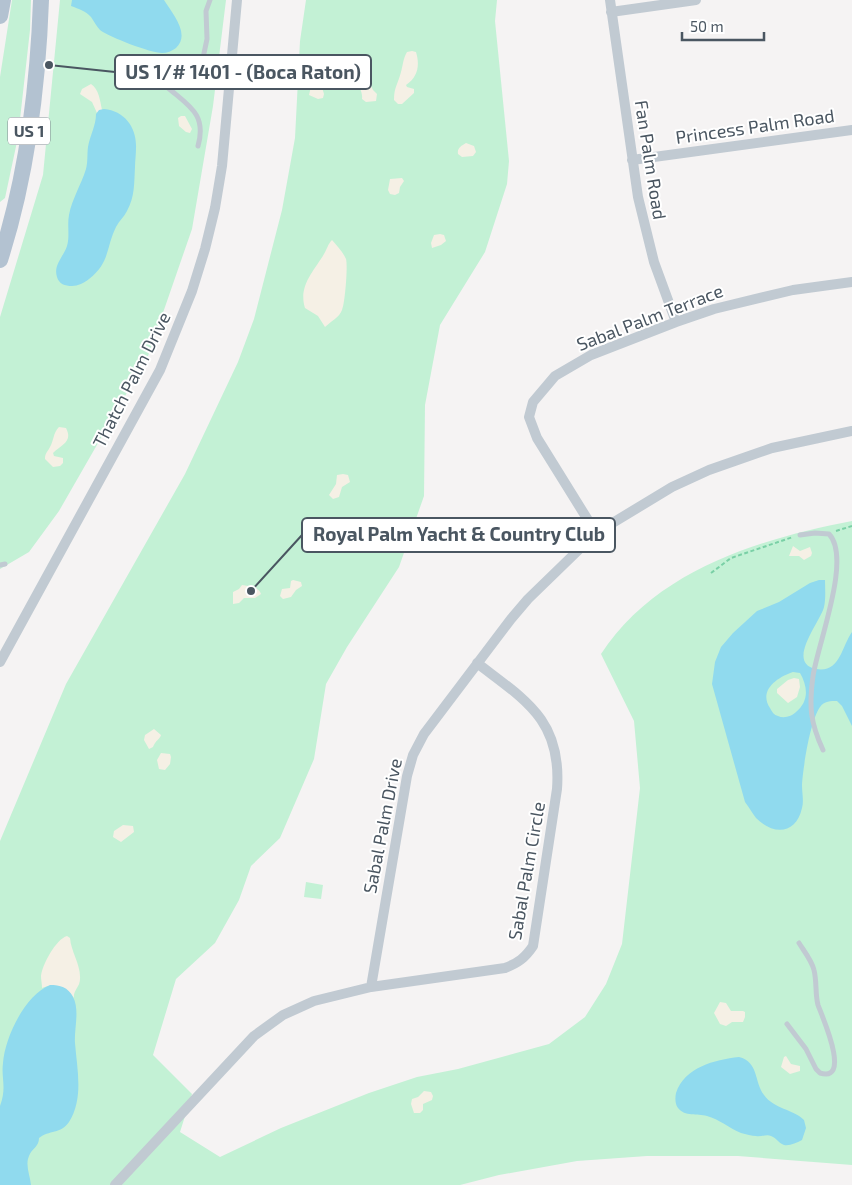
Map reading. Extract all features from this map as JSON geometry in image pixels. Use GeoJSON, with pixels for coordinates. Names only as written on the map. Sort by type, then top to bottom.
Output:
{"type":"FeatureCollection","features":[{"type":"Feature","properties":{"kind":"main road"},"geometry":{"type":"LineString","coordinates":[[0,16],[3,0]]}},
{"type":"Feature","properties":{"kind":"main road","name":"US 1"},"geometry":{"type":"LineString","coordinates":[[0,260],[6,217],[28,142],[38,63],[40,0]]}},
{"type":"Feature","properties":{"kind":"street","name":"Thatch Palm Drive"},"geometry":{"type":"LineString","coordinates":[[0,662],[160,370],[192,291],[215,208],[222,166],[237,0]]}},
{"type":"Feature","properties":{"kind":"street","name":"Fan Palm Road"},"geometry":{"type":"LineString","coordinates":[[610,0],[638,197],[646,236],[676,322]]}},
{"type":"Feature","properties":{"kind":"street"},"geometry":{"type":"LineString","coordinates":[[611,12],[696,0]]}},
{"type":"Feature","properties":{"kind":"street","name":"Princess Palm Road"},"geometry":{"type":"LineString","coordinates":[[632,160],[852,130]]}},
{"type":"Feature","properties":{"kind":"street","name":"Sabal Palm Terrace"},"geometry":{"type":"LineString","coordinates":[[596,532],[537,438],[529,418],[533,402],[555,376],[591,354],[714,309],[753,298],[793,290],[852,282]]}},
{"type":"Feature","properties":{"kind":"street","name":"Sabal Palm Drive"},"geometry":{"type":"LineString","coordinates":[[371,987],[407,776],[413,755],[424,734],[528,598],[596,532],[672,487],[709,470],[772,448],[852,432]]}},
{"type":"Feature","properties":{"kind":"street","name":"Sabal Palm Circle"},"geometry":{"type":"LineString","coordinates":[[371,987],[505,968],[516,964],[526,956],[532,946],[557,788],[558,770],[556,753],[548,730],[535,710],[527,701],[477,663]]}},
{"type":"Feature","properties":{"kind":"street"},"geometry":{"type":"LineString","coordinates":[[115,1185],[254,1036],[284,1015],[314,1002],[371,987]]}},
{"type":"Feature","properties":{"kind":"lane"},"geometry":{"type":"LineString","coordinates":[[198,146],[201,135],[197,114],[167,87],[163,82],[162,75],[167,68],[182,71],[192,70],[202,58],[207,39],[206,11],[210,0]]}},
{"type":"Feature","properties":{"kind":"lane"},"geometry":{"type":"LineString","coordinates":[[800,535],[829,534],[838,546],[840,577],[816,662],[811,694],[814,730],[823,750]]}},
{"type":"Feature","properties":{"kind":"lane"},"geometry":{"type":"LineString","coordinates":[[787,1024],[806,1049],[816,1069],[820,1073],[828,1074],[832,1071],[836,1060],[835,1050],[818,1004],[812,966],[799,943]]}},
{"type":"Feature","properties":{"kind":"path"},"geometry":{"type":"LineString","coordinates":[[829,534],[852,526]]}},
{"type":"Feature","properties":{"kind":"path"},"geometry":{"type":"LineString","coordinates":[[711,573],[731,558],[800,535]]}},
{"type":"Feature","properties":{"kind":"green space"},"geometry":{"type":"Polygon","coordinates":[[[12,0],[31,0],[30,30],[18,137],[5,198],[0,202],[0,77],[12,0]]]}},
{"type":"Feature","properties":{"kind":"green space"},"geometry":{"type":"Polygon","coordinates":[[[60,0],[226,0],[213,106],[192,229],[148,356],[59,511],[29,552],[0,569],[0,317],[43,175],[60,0]]]}},
{"type":"Feature","properties":{"kind":"green space"},"geometry":{"type":"Polygon","coordinates":[[[306,0],[497,0],[495,21],[509,161],[507,184],[485,252],[440,325],[425,405],[424,496],[399,567],[347,647],[326,684],[314,759],[280,838],[251,866],[239,900],[215,943],[176,979],[153,1055],[192,1094],[180,1132],[220,1157],[281,1128],[369,1093],[417,1077],[458,1069],[549,1044],[585,1017],[606,984],[622,944],[640,788],[634,721],[601,654],[624,625],[650,600],[680,580],[712,563],[746,549],[781,538],[852,521],[852,1165],[738,1156],[647,1156],[577,1161],[499,1175],[460,1185],[0,1185],[0,841],[66,684],[185,474],[238,362],[254,319],[282,210],[295,138],[300,41],[306,0]]]}},
{"type":"Feature","properties":{"kind":"green space"},"geometry":{"type":"Polygon","coordinates":[[[306,882],[323,885],[321,899],[304,897],[306,882]]]}},
{"type":"Feature","properties":{"kind":"sand"},"geometry":{"type":"Polygon","coordinates":[[[407,52],[416,52],[417,70],[413,78],[406,85],[414,89],[414,93],[402,104],[398,104],[394,100],[395,89],[407,52]]]}},
{"type":"Feature","properties":{"kind":"sand"},"geometry":{"type":"Polygon","coordinates":[[[365,77],[377,94],[376,101],[366,102],[362,99],[359,80],[365,77]]]}},
{"type":"Feature","properties":{"kind":"sand"},"geometry":{"type":"Polygon","coordinates":[[[312,82],[321,84],[324,94],[323,98],[318,99],[309,95],[312,82]]]}},
{"type":"Feature","properties":{"kind":"sand"},"geometry":{"type":"Polygon","coordinates":[[[91,84],[94,86],[101,103],[102,110],[97,113],[92,102],[80,94],[82,89],[91,84]]]}},
{"type":"Feature","properties":{"kind":"sand"},"geometry":{"type":"Polygon","coordinates":[[[185,116],[192,129],[190,133],[179,126],[178,118],[185,116]]]}},
{"type":"Feature","properties":{"kind":"sand"},"geometry":{"type":"Polygon","coordinates":[[[466,143],[474,146],[476,152],[473,156],[462,157],[458,154],[461,146],[466,143]]]}},
{"type":"Feature","properties":{"kind":"sand"},"geometry":{"type":"Polygon","coordinates":[[[402,178],[404,181],[399,193],[395,195],[390,194],[388,190],[390,179],[402,178]]]}},
{"type":"Feature","properties":{"kind":"sand"},"geometry":{"type":"Polygon","coordinates":[[[434,235],[444,235],[446,241],[432,248],[431,243],[434,235]]]}},
{"type":"Feature","properties":{"kind":"sand"},"geometry":{"type":"Polygon","coordinates":[[[332,240],[342,251],[346,259],[346,284],[341,313],[325,327],[318,316],[305,308],[303,300],[308,279],[332,240]]]}},
{"type":"Feature","properties":{"kind":"sand"},"geometry":{"type":"Polygon","coordinates":[[[59,427],[66,428],[68,437],[66,442],[53,453],[54,456],[63,458],[63,463],[60,466],[53,467],[45,457],[59,427]]]}},
{"type":"Feature","properties":{"kind":"sand"},"geometry":{"type":"Polygon","coordinates":[[[337,475],[348,475],[350,482],[342,487],[339,497],[333,499],[329,495],[336,484],[337,475]]]}},
{"type":"Feature","properties":{"kind":"sand"},"geometry":{"type":"Polygon","coordinates":[[[793,546],[800,551],[810,547],[811,556],[804,560],[799,556],[789,556],[793,546]]]}},
{"type":"Feature","properties":{"kind":"sand"},"geometry":{"type":"Polygon","coordinates":[[[291,581],[301,582],[302,586],[291,597],[283,599],[280,596],[282,589],[290,588],[291,581]]]}},
{"type":"Feature","properties":{"kind":"sand"},"geometry":{"type":"Polygon","coordinates":[[[242,585],[256,588],[261,594],[255,598],[244,598],[239,603],[233,604],[233,592],[242,585]]]}},
{"type":"Feature","properties":{"kind":"sand"},"geometry":{"type":"Polygon","coordinates":[[[799,679],[800,687],[797,697],[788,703],[777,693],[777,689],[788,680],[799,679]]]}},
{"type":"Feature","properties":{"kind":"sand"},"geometry":{"type":"Polygon","coordinates":[[[154,729],[161,735],[153,747],[149,749],[144,740],[145,735],[154,729]]]}},
{"type":"Feature","properties":{"kind":"sand"},"geometry":{"type":"Polygon","coordinates":[[[161,753],[170,754],[171,757],[170,764],[165,770],[159,769],[157,760],[161,753]]]}},
{"type":"Feature","properties":{"kind":"sand"},"geometry":{"type":"Polygon","coordinates":[[[123,825],[133,826],[134,832],[121,842],[113,837],[114,831],[123,825]]]}},
{"type":"Feature","properties":{"kind":"sand"},"geometry":{"type":"Polygon","coordinates":[[[67,936],[70,938],[80,974],[80,982],[74,998],[60,987],[42,988],[41,976],[47,959],[58,942],[67,936]]]}},
{"type":"Feature","properties":{"kind":"sand"},"geometry":{"type":"Polygon","coordinates":[[[720,1002],[726,1003],[731,1011],[745,1012],[743,1022],[732,1022],[726,1026],[720,1024],[714,1013],[720,1002]]]}},
{"type":"Feature","properties":{"kind":"sand"},"geometry":{"type":"Polygon","coordinates":[[[786,1056],[791,1064],[800,1066],[800,1071],[790,1074],[781,1067],[786,1056]]]}},
{"type":"Feature","properties":{"kind":"sand"},"geometry":{"type":"Polygon","coordinates":[[[424,1091],[431,1092],[432,1100],[423,1104],[423,1110],[420,1113],[414,1113],[411,1104],[412,1099],[418,1097],[424,1091]]]}},
{"type":"Feature","properties":{"kind":"water"},"geometry":{"type":"Polygon","coordinates":[[[72,0],[164,0],[179,24],[182,36],[180,42],[173,50],[162,53],[112,37],[100,30],[89,15],[71,6],[72,0]]]}},
{"type":"Feature","properties":{"kind":"water"},"geometry":{"type":"Polygon","coordinates":[[[104,109],[118,113],[132,127],[136,141],[133,195],[130,206],[116,227],[101,267],[83,283],[67,286],[58,279],[56,268],[66,250],[69,215],[86,169],[88,147],[96,114],[99,110],[104,109]]]}},
{"type":"Feature","properties":{"kind":"water"},"geometry":{"type":"Polygon","coordinates":[[[825,580],[825,600],[822,613],[807,641],[804,659],[807,665],[816,669],[830,667],[839,658],[852,632],[852,726],[842,706],[837,701],[826,702],[820,707],[813,723],[808,745],[802,785],[803,805],[799,817],[789,828],[776,829],[763,824],[756,818],[745,802],[712,684],[715,662],[721,647],[757,611],[779,602],[810,583],[825,580]],[[793,672],[781,677],[768,690],[766,695],[767,701],[775,715],[780,717],[790,716],[803,703],[806,689],[800,673],[793,672]]]}},
{"type":"Feature","properties":{"kind":"water"},"geometry":{"type":"Polygon","coordinates":[[[50,985],[66,989],[75,1002],[75,1043],[78,1073],[77,1103],[74,1113],[66,1126],[39,1138],[38,1143],[30,1153],[27,1163],[31,1185],[0,1185],[0,1106],[3,1094],[3,1069],[8,1041],[25,1007],[41,990],[50,985]]]}},
{"type":"Feature","properties":{"kind":"water"},"geometry":{"type":"Polygon","coordinates":[[[739,1057],[750,1063],[761,1090],[768,1100],[795,1113],[804,1120],[806,1128],[802,1140],[791,1145],[784,1145],[771,1136],[754,1136],[741,1133],[711,1117],[684,1113],[678,1108],[676,1105],[676,1093],[680,1084],[693,1071],[710,1063],[739,1057]]]}},
{"type":"Feature","properties":{"kind":"place","name":"US 1/# 1401 - (Boca Raton)"},"geometry":{"type":"Point","coordinates":[49,65]}},
{"type":"Feature","properties":{"kind":"place","name":"Royal Palm Yacht & Country Club"},"geometry":{"type":"Point","coordinates":[251,591]}}]}
